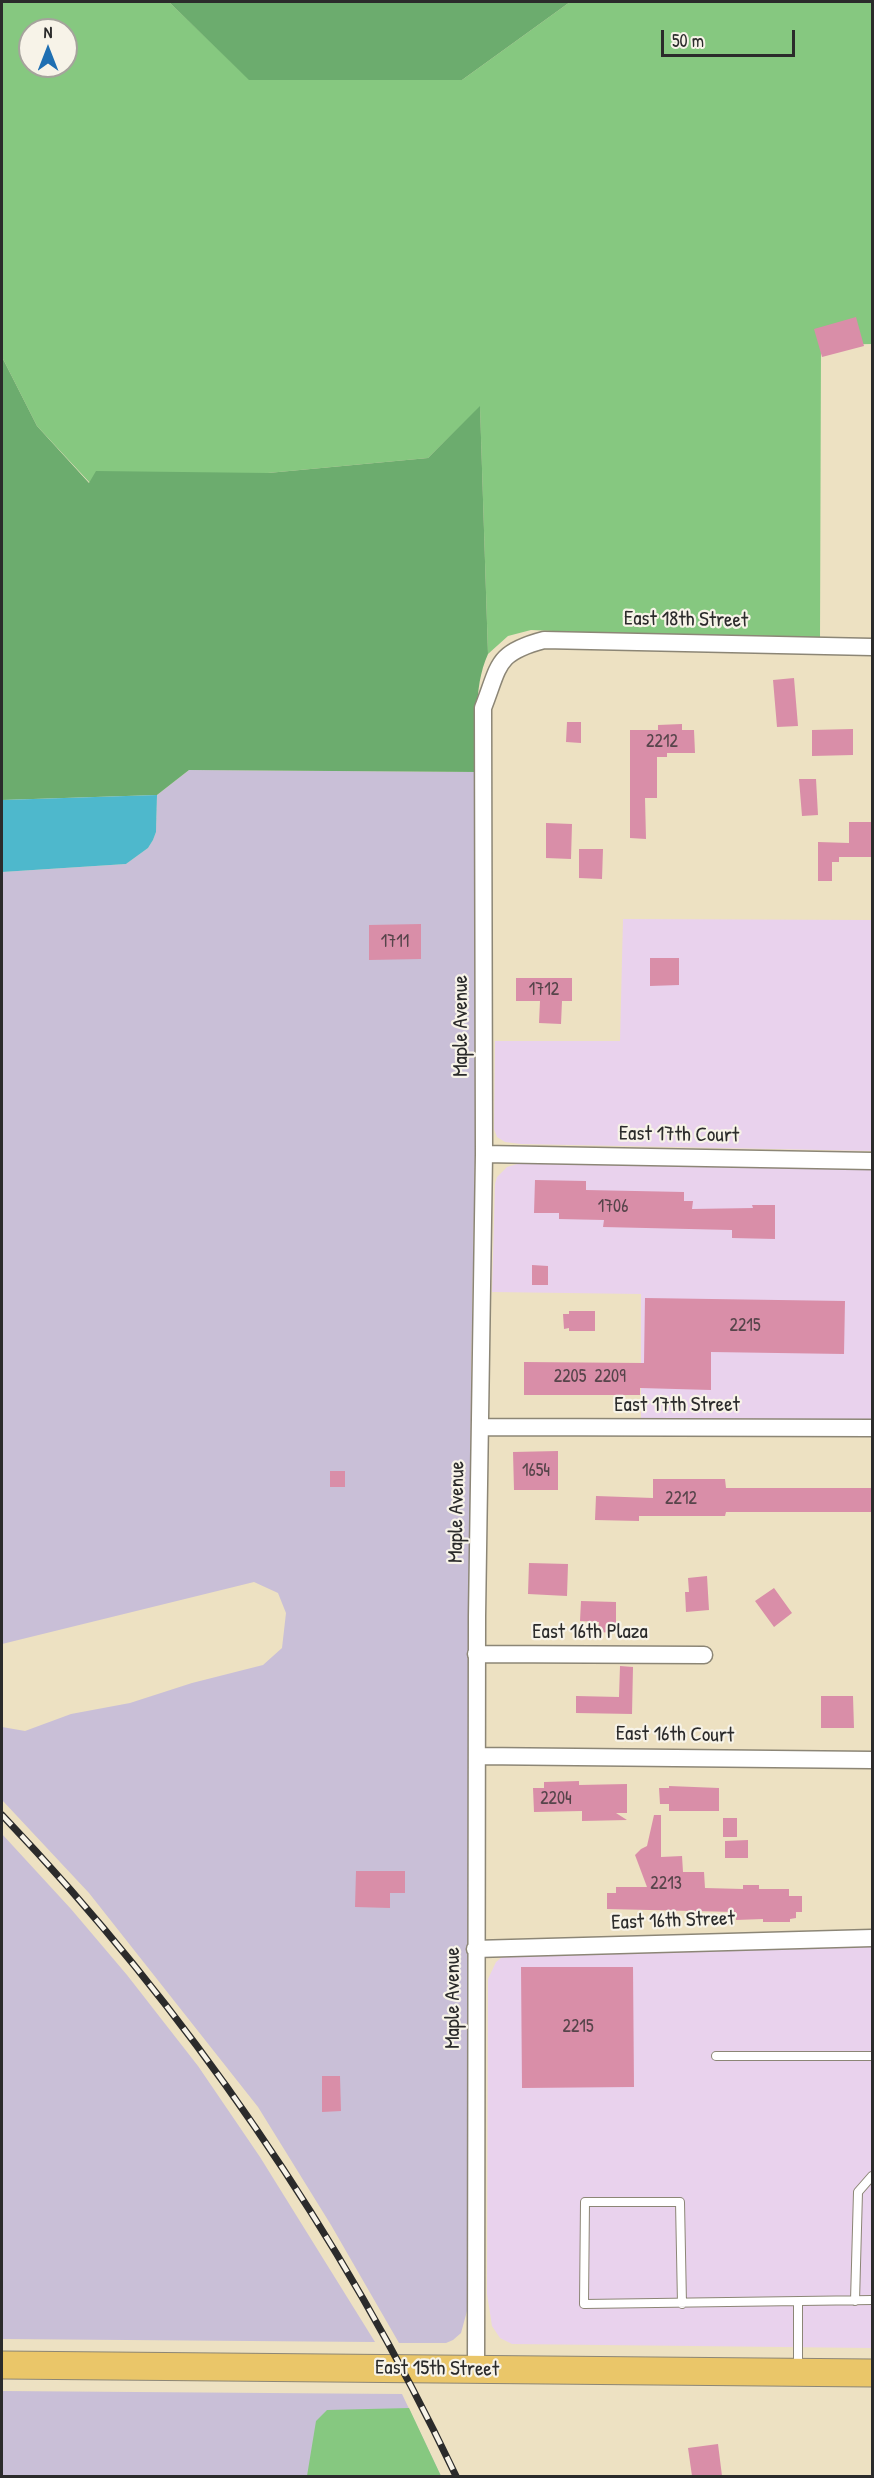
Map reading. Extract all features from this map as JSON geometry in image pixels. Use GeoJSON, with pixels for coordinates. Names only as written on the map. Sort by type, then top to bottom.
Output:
{"type":"FeatureCollection","features":[{"type":"Feature","properties":{"kind":"main road","name":"East 15th Street"},"geometry":{"type":"LineString","coordinates":[[2,2365],[873,2373]]}},
{"type":"Feature","properties":{"kind":"street","name":"East 18th Street"},"geometry":{"type":"LineString","coordinates":[[502,658],[520,646],[544,640],[873,646]]}},
{"type":"Feature","properties":{"kind":"street","name":"Maple Avenue"},"geometry":{"type":"LineString","coordinates":[[476,2370],[475,1949],[478,1756],[476,1654],[484,1154],[483,708],[502,658]]}},
{"type":"Feature","properties":{"kind":"street","name":"East 17th Court"},"geometry":{"type":"LineString","coordinates":[[484,1154],[873,1161]]}},
{"type":"Feature","properties":{"kind":"street","name":"East 17th Street"},"geometry":{"type":"LineString","coordinates":[[481,1426],[873,1428]]}},
{"type":"Feature","properties":{"kind":"street","name":"East 16th Plaza"},"geometry":{"type":"LineString","coordinates":[[476,1654],[704,1655]]}},
{"type":"Feature","properties":{"kind":"street","name":"East 16th Court"},"geometry":{"type":"LineString","coordinates":[[478,1756],[873,1760]]}},
{"type":"Feature","properties":{"kind":"street","name":"East 16th Street"},"geometry":{"type":"LineString","coordinates":[[475,1949],[873,1938]]}},
{"type":"Feature","properties":{"kind":"lane"},"geometry":{"type":"LineString","coordinates":[[716,2056],[873,2056]]}},
{"type":"Feature","properties":{"kind":"lane"},"geometry":{"type":"LineString","coordinates":[[855,2301],[858,2193],[873,2176]]}},
{"type":"Feature","properties":{"kind":"lane"},"geometry":{"type":"LineString","coordinates":[[682,2304],[680,2202],[585,2202],[584,2304],[682,2304],[873,2300]]}},
{"type":"Feature","properties":{"kind":"lane"},"geometry":{"type":"LineString","coordinates":[[798,2302],[798,2373]]}},
{"type":"Feature","properties":{"kind":"shaded area"},"geometry":{"type":"Polygon","coordinates":[[[189,770],[478,772],[471,1373],[467,2311],[461,2333],[446,2343],[399,2343],[331,2225],[258,2107],[89,1893],[2,1800],[2,1727],[25,1731],[71,1714],[130,1703],[192,1683],[263,1665],[282,1648],[286,1613],[278,1593],[254,1582],[2,1644],[2,872],[126,864],[148,848],[153,840],[156,832],[157,795],[189,770]]]}},
{"type":"Feature","properties":{"kind":"shaded area"},"geometry":{"type":"Polygon","coordinates":[[[623,919],[872,920],[872,1151],[521,1144],[505,1142],[497,1137],[494,1129],[495,1041],[620,1041],[623,919]]]}},
{"type":"Feature","properties":{"kind":"shaded area"},"geometry":{"type":"Polygon","coordinates":[[[524,1162],[872,1169],[872,1420],[641,1418],[641,1294],[492,1292],[495,1184],[497,1177],[507,1167],[524,1162]]]}},
{"type":"Feature","properties":{"kind":"shaded area"},"geometry":{"type":"Polygon","coordinates":[[[2,1834],[71,1909],[127,1975],[198,2066],[260,2157],[375,2342],[2,2339],[2,1834]]]}},
{"type":"Feature","properties":{"kind":"shaded area"},"geometry":{"type":"Polygon","coordinates":[[[872,1945],[872,2348],[512,2344],[500,2338],[492,2326],[487,2294],[488,1979],[496,1962],[506,1954],[872,1945]]]}},
{"type":"Feature","properties":{"kind":"shaded area"},"geometry":{"type":"Polygon","coordinates":[[[2,2391],[402,2394],[441,2476],[2,2476],[2,2391]]]}},
{"type":"Feature","properties":{"kind":"green space"},"geometry":{"type":"Polygon","coordinates":[[[2,2],[169,2],[250,80],[462,80],[570,2],[872,2],[872,344],[821,345],[820,639],[665,636],[531,630],[508,636],[488,654],[480,407],[428,458],[268,473],[90,483],[37,426],[2,357],[2,2]]]}},
{"type":"Feature","properties":{"kind":"green space"},"geometry":{"type":"Polygon","coordinates":[[[169,2],[570,2],[462,80],[249,80],[169,2]]]}},
{"type":"Feature","properties":{"kind":"green space"},"geometry":{"type":"Polygon","coordinates":[[[2,357],[37,426],[89,483],[96,471],[268,473],[428,458],[480,406],[488,654],[478,697],[478,772],[189,770],[157,795],[2,800],[2,357]]]}},
{"type":"Feature","properties":{"kind":"green space"},"geometry":{"type":"Polygon","coordinates":[[[409,2408],[441,2476],[307,2476],[316,2421],[327,2410],[409,2408]]]}},
{"type":"Feature","properties":{"kind":"water"},"geometry":{"type":"Polygon","coordinates":[[[157,795],[156,832],[153,840],[148,848],[126,864],[2,872],[2,800],[157,795]]]}},
{"type":"Feature","properties":{"kind":"building"},"geometry":{"type":"Polygon","coordinates":[[[856,317],[864,346],[822,357],[814,329],[856,317]]]}},
{"type":"Feature","properties":{"kind":"building"},"geometry":{"type":"Polygon","coordinates":[[[794,678],[798,726],[777,727],[773,680],[794,678]]]}},
{"type":"Feature","properties":{"kind":"building"},"geometry":{"type":"Polygon","coordinates":[[[567,722],[581,722],[581,743],[566,742],[567,722]]]}},
{"type":"Feature","properties":{"kind":"building"},"geometry":{"type":"Polygon","coordinates":[[[682,724],[682,730],[694,730],[695,753],[667,753],[667,757],[657,757],[657,798],[645,798],[646,839],[630,838],[630,730],[658,730],[658,725],[682,724]]]}},
{"type":"Feature","properties":{"kind":"building"},"geometry":{"type":"Polygon","coordinates":[[[853,729],[853,755],[812,756],[812,730],[853,729]]]}},
{"type":"Feature","properties":{"kind":"building"},"geometry":{"type":"Polygon","coordinates":[[[799,779],[816,779],[818,815],[802,816],[799,779]]]}},
{"type":"Feature","properties":{"kind":"building"},"geometry":{"type":"Polygon","coordinates":[[[849,822],[873,822],[873,857],[839,857],[839,862],[832,862],[832,881],[818,881],[818,842],[849,843],[849,822]]]}},
{"type":"Feature","properties":{"kind":"building"},"geometry":{"type":"Polygon","coordinates":[[[546,823],[572,824],[571,859],[546,858],[546,823]]]}},
{"type":"Feature","properties":{"kind":"building"},"geometry":{"type":"Polygon","coordinates":[[[579,849],[603,849],[602,879],[579,878],[579,849]]]}},
{"type":"Feature","properties":{"kind":"building"},"geometry":{"type":"Polygon","coordinates":[[[421,924],[421,959],[369,960],[369,925],[421,924]]]}},
{"type":"Feature","properties":{"kind":"building"},"geometry":{"type":"Polygon","coordinates":[[[650,958],[679,958],[679,985],[650,986],[650,958]]]}},
{"type":"Feature","properties":{"kind":"building"},"geometry":{"type":"Polygon","coordinates":[[[516,978],[572,978],[572,1001],[562,1001],[561,1024],[539,1023],[540,1001],[516,1001],[516,978]]]}},
{"type":"Feature","properties":{"kind":"building"},"geometry":{"type":"Polygon","coordinates":[[[535,1180],[586,1181],[586,1190],[684,1192],[684,1201],[693,1201],[692,1209],[753,1208],[752,1205],[775,1205],[775,1239],[732,1238],[732,1230],[603,1227],[604,1220],[559,1219],[559,1213],[534,1213],[535,1180]]]}},
{"type":"Feature","properties":{"kind":"building"},"geometry":{"type":"Polygon","coordinates":[[[532,1265],[548,1266],[548,1285],[532,1285],[532,1265]]]}},
{"type":"Feature","properties":{"kind":"building"},"geometry":{"type":"Polygon","coordinates":[[[645,1298],[845,1301],[844,1354],[711,1352],[711,1390],[640,1388],[640,1395],[524,1395],[524,1362],[644,1363],[645,1298]]]}},
{"type":"Feature","properties":{"kind":"building"},"geometry":{"type":"Polygon","coordinates":[[[569,1311],[595,1311],[595,1331],[564,1329],[563,1314],[569,1314],[569,1311]]]}},
{"type":"Feature","properties":{"kind":"building"},"geometry":{"type":"Polygon","coordinates":[[[558,1451],[558,1490],[514,1490],[513,1452],[558,1451]]]}},
{"type":"Feature","properties":{"kind":"building"},"geometry":{"type":"Polygon","coordinates":[[[330,1471],[345,1471],[345,1487],[330,1487],[330,1471]]]}},
{"type":"Feature","properties":{"kind":"building"},"geometry":{"type":"Polygon","coordinates":[[[653,1479],[725,1479],[726,1488],[873,1488],[873,1512],[726,1512],[725,1516],[639,1516],[639,1521],[595,1520],[596,1496],[653,1498],[653,1479]]]}},
{"type":"Feature","properties":{"kind":"building"},"geometry":{"type":"Polygon","coordinates":[[[529,1563],[568,1564],[567,1596],[528,1594],[529,1563]]]}},
{"type":"Feature","properties":{"kind":"building"},"geometry":{"type":"Polygon","coordinates":[[[707,1576],[709,1610],[686,1612],[685,1592],[689,1592],[688,1578],[707,1576]]]}},
{"type":"Feature","properties":{"kind":"building"},"geometry":{"type":"Polygon","coordinates":[[[774,1588],[792,1613],[774,1627],[755,1601],[774,1588]]]}},
{"type":"Feature","properties":{"kind":"building"},"geometry":{"type":"Polygon","coordinates":[[[581,1601],[616,1602],[616,1633],[598,1632],[599,1622],[580,1621],[581,1601]]]}},
{"type":"Feature","properties":{"kind":"building"},"geometry":{"type":"Polygon","coordinates":[[[620,1666],[633,1667],[632,1714],[576,1713],[576,1696],[619,1697],[620,1666]]]}},
{"type":"Feature","properties":{"kind":"building"},"geometry":{"type":"Polygon","coordinates":[[[821,1696],[853,1696],[854,1728],[821,1728],[821,1696]]]}},
{"type":"Feature","properties":{"kind":"building"},"geometry":{"type":"Polygon","coordinates":[[[579,1781],[579,1785],[627,1784],[627,1813],[616,1813],[627,1820],[582,1821],[582,1811],[534,1812],[533,1788],[544,1788],[544,1782],[579,1781]]]}},
{"type":"Feature","properties":{"kind":"building"},"geometry":{"type":"Polygon","coordinates":[[[669,1786],[719,1788],[719,1811],[669,1811],[669,1804],[660,1804],[659,1788],[669,1788],[669,1786]]]}},
{"type":"Feature","properties":{"kind":"building"},"geometry":{"type":"Polygon","coordinates":[[[654,1815],[661,1815],[661,1857],[682,1856],[683,1872],[704,1872],[705,1888],[743,1889],[743,1885],[759,1885],[759,1889],[789,1889],[789,1896],[802,1896],[802,1912],[796,1912],[796,1918],[790,1919],[790,1922],[763,1922],[763,1919],[736,1920],[736,1912],[607,1909],[607,1893],[616,1893],[616,1887],[647,1887],[635,1855],[647,1846],[654,1815]]]}},
{"type":"Feature","properties":{"kind":"building"},"geometry":{"type":"Polygon","coordinates":[[[723,1818],[737,1818],[737,1837],[723,1837],[723,1818]]]}},
{"type":"Feature","properties":{"kind":"building"},"geometry":{"type":"Polygon","coordinates":[[[748,1840],[748,1858],[725,1858],[725,1841],[748,1840]]]}},
{"type":"Feature","properties":{"kind":"building"},"geometry":{"type":"Polygon","coordinates":[[[356,1871],[405,1871],[405,1893],[390,1893],[390,1908],[355,1907],[356,1871]]]}},
{"type":"Feature","properties":{"kind":"building"},"geometry":{"type":"Polygon","coordinates":[[[521,1967],[633,1967],[634,2087],[522,2088],[521,1967]]]}},
{"type":"Feature","properties":{"kind":"building"},"geometry":{"type":"Polygon","coordinates":[[[322,2076],[340,2076],[341,2111],[322,2112],[322,2076]]]}},
{"type":"Feature","properties":{"kind":"building"},"geometry":{"type":"Polygon","coordinates":[[[718,2444],[722,2476],[692,2476],[688,2448],[718,2444]]]}},
{"type":"Feature","properties":{"kind":"railway"},"geometry":{"type":"LineString","coordinates":[[2,1815],[70,1889],[135,1966],[197,2046],[255,2128],[311,2212],[363,2298],[456,2476]]}}]}
